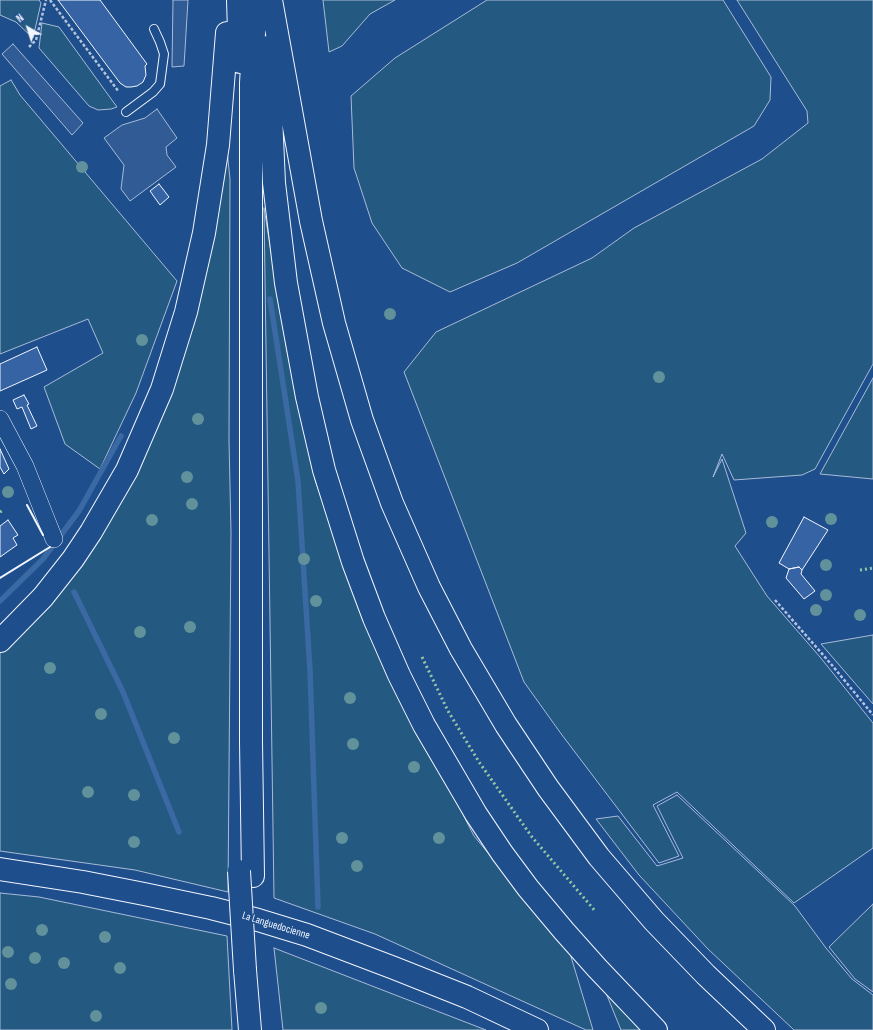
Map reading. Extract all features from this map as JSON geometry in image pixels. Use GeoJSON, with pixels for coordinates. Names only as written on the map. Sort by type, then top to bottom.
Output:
{"type":"FeatureCollection","features":[{"type":"Feature","properties":{"kind":"highway"},"geometry":{"type":"LineString","coordinates":[[0,641],[43,597],[73,559],[91,532],[127,470],[162,389],[186,312],[204,233],[218,145],[229,0]]}},
{"type":"Feature","properties":{"kind":"highway"},"geometry":{"type":"LineString","coordinates":[[238,0],[241,110],[239,370],[246,874],[250,971],[261,1030]]}},
{"type":"Feature","properties":{"kind":"highway"},"geometry":{"type":"LineString","coordinates":[[246,874],[251,742],[251,83],[256,0]]}},
{"type":"Feature","properties":{"kind":"highway"},"geometry":{"type":"LineString","coordinates":[[265,0],[274,183],[286,283],[307,397],[324,470],[353,562],[374,618],[399,676],[424,725],[489,833],[528,888],[564,931],[602,974],[656,1030]]}},
{"type":"Feature","properties":{"kind":"highway"},"geometry":{"type":"LineString","coordinates":[[271,0],[310,214],[334,323],[362,420],[392,503],[429,587],[461,649],[506,725],[548,788],[599,857],[654,922],[706,975],[764,1030]]}},
{"type":"Feature","properties":{"kind":"highway","name":"La Languedocienne"},"geometry":{"type":"LineString","coordinates":[[0,869],[83,882],[144,894],[211,908],[258,920],[307,935],[394,968],[467,997],[537,1030]]}},
{"type":"Feature","properties":{"kind":"highway"},"geometry":{"type":"LineString","coordinates":[[247,1030],[247,997],[250,971]]}},
{"type":"Feature","properties":{"kind":"highway"},"geometry":{"type":"LineString","coordinates":[[247,997],[250,1030]]}},
{"type":"Feature","properties":{"kind":"street"},"geometry":{"type":"LineString","coordinates":[[0,418],[25,466],[54,539]]}},
{"type":"Feature","properties":{"kind":"lane"},"geometry":{"type":"LineString","coordinates":[[126,112],[153,92],[160,84],[164,54],[154,29]]}},
{"type":"Feature","properties":{"kind":"path"},"geometry":{"type":"LineString","coordinates":[[29,47],[36,40],[46,0]]}},
{"type":"Feature","properties":{"kind":"path"},"geometry":{"type":"LineString","coordinates":[[50,0],[119,92]]}},
{"type":"Feature","properties":{"kind":"path"},"geometry":{"type":"LineString","coordinates":[[775,600],[873,715]]}},
{"type":"Feature","properties":{"kind":"shaded area"},"geometry":{"type":"Polygon","coordinates":[[[0,0],[39,0],[41,3],[33,38],[16,22],[0,15],[0,0]]]}},
{"type":"Feature","properties":{"kind":"shaded area"},"geometry":{"type":"Polygon","coordinates":[[[173,0],[188,0],[184,66],[172,67],[173,0]]]}},
{"type":"Feature","properties":{"kind":"shaded area"},"geometry":{"type":"Polygon","coordinates":[[[323,0],[395,0],[370,14],[342,46],[329,52],[323,0]]]}},
{"type":"Feature","properties":{"kind":"shaded area"},"geometry":{"type":"Polygon","coordinates":[[[487,0],[723,0],[771,77],[770,100],[754,126],[517,263],[450,292],[402,268],[372,223],[354,168],[351,96],[395,58],[487,0]]]}},
{"type":"Feature","properties":{"kind":"shaded area"},"geometry":{"type":"Polygon","coordinates":[[[737,0],[873,0],[873,364],[815,469],[802,475],[734,480],[722,454],[713,477],[722,459],[746,533],[735,546],[767,596],[820,657],[873,723],[873,848],[794,903],[677,792],[653,805],[679,856],[659,863],[562,735],[524,682],[404,372],[436,332],[592,258],[634,228],[762,159],[808,123],[807,111],[737,0]]]}},
{"type":"Feature","properties":{"kind":"shaded area"},"geometry":{"type":"Polygon","coordinates":[[[42,23],[59,27],[117,107],[98,110],[89,106],[39,48],[42,23]]]}},
{"type":"Feature","properties":{"kind":"shaded area"},"geometry":{"type":"Polygon","coordinates":[[[13,44],[83,123],[72,135],[2,54],[13,44]]]}},
{"type":"Feature","properties":{"kind":"shaded area"},"geometry":{"type":"Polygon","coordinates":[[[11,80],[20,95],[177,281],[136,393],[100,469],[65,444],[44,387],[103,353],[88,319],[0,354],[0,86],[11,80]]]}},
{"type":"Feature","properties":{"kind":"shaded area"},"geometry":{"type":"Polygon","coordinates":[[[157,109],[177,138],[166,147],[167,155],[176,167],[130,201],[121,189],[124,165],[104,138],[122,125],[145,118],[157,109]]]}},
{"type":"Feature","properties":{"kind":"shaded area"},"geometry":{"type":"Polygon","coordinates":[[[227,150],[230,179],[229,440],[231,533],[228,892],[135,870],[0,851],[0,652],[8,645],[140,460],[227,150]]]}},
{"type":"Feature","properties":{"kind":"shaded area"},"geometry":{"type":"Polygon","coordinates":[[[264,208],[287,351],[315,480],[369,631],[474,836],[569,950],[593,1030],[586,1030],[375,934],[274,898],[264,208]]]}},
{"type":"Feature","properties":{"kind":"shaded area"},"geometry":{"type":"Polygon","coordinates":[[[873,378],[873,479],[820,474],[873,378]]]}},
{"type":"Feature","properties":{"kind":"shaded area"},"geometry":{"type":"Polygon","coordinates":[[[873,635],[873,704],[821,644],[873,635]]]}},
{"type":"Feature","properties":{"kind":"shaded area"},"geometry":{"type":"Polygon","coordinates":[[[677,795],[795,906],[826,948],[852,979],[873,995],[873,1030],[794,1030],[708,949],[639,875],[596,819],[618,816],[657,866],[683,858],[657,806],[677,795]]]}},
{"type":"Feature","properties":{"kind":"shaded area"},"geometry":{"type":"Polygon","coordinates":[[[0,893],[39,897],[227,936],[232,1030],[0,1030],[0,893]]]}},
{"type":"Feature","properties":{"kind":"shaded area"},"geometry":{"type":"Polygon","coordinates":[[[873,904],[873,992],[855,979],[829,947],[873,904]]]}},
{"type":"Feature","properties":{"kind":"shaded area"},"geometry":{"type":"Polygon","coordinates":[[[274,948],[385,991],[486,1030],[283,1030],[274,948]]]}},
{"type":"Feature","properties":{"kind":"shaded area"},"geometry":{"type":"Polygon","coordinates":[[[606,993],[643,1030],[621,1030],[606,993]]]}},
{"type":"Feature","properties":{"kind":"building"},"geometry":{"type":"Polygon","coordinates":[[[58,0],[100,0],[147,64],[145,66],[146,75],[143,82],[137,86],[131,87],[126,87],[120,83],[58,0]]]}},
{"type":"Feature","properties":{"kind":"building"},"geometry":{"type":"Polygon","coordinates":[[[159,184],[169,197],[160,205],[150,191],[159,184]]]}},
{"type":"Feature","properties":{"kind":"building"},"geometry":{"type":"Polygon","coordinates":[[[37,347],[47,370],[0,391],[0,364],[37,347]]]}},
{"type":"Feature","properties":{"kind":"building"},"geometry":{"type":"Polygon","coordinates":[[[24,395],[37,426],[31,429],[22,407],[17,409],[13,400],[24,395]]]}},
{"type":"Feature","properties":{"kind":"building"},"geometry":{"type":"Polygon","coordinates":[[[0,449],[9,469],[4,474],[0,467],[0,449]]]}},
{"type":"Feature","properties":{"kind":"building"},"geometry":{"type":"Polygon","coordinates":[[[804,517],[828,530],[802,570],[799,567],[789,569],[779,563],[804,517]]]}},
{"type":"Feature","properties":{"kind":"building"},"geometry":{"type":"Polygon","coordinates":[[[8,520],[18,535],[13,538],[17,545],[0,557],[0,526],[8,520]]]}},
{"type":"Feature","properties":{"kind":"building"},"geometry":{"type":"Polygon","coordinates":[[[799,567],[802,570],[801,574],[815,591],[804,599],[786,578],[789,569],[799,567]]]}},
{"type":"Feature","properties":{"kind":"waterway"},"geometry":{"type":"LineString","coordinates":[[270,299],[298,481],[310,670],[318,907]]}},
{"type":"Feature","properties":{"kind":"waterway"},"geometry":{"type":"LineString","coordinates":[[0,601],[43,559],[79,511],[121,436]]}},
{"type":"Feature","properties":{"kind":"waterway"},"geometry":{"type":"LineString","coordinates":[[74,592],[123,692],[179,832]]}},
{"type":"Feature","properties":{"kind":"hedge"},"geometry":{"type":"LineString","coordinates":[[860,570],[873,568]]}},
{"type":"Feature","properties":{"kind":"hedge"},"geometry":{"type":"LineString","coordinates":[[422,657],[448,711],[479,762],[532,837],[596,912]]}},
{"type":"Feature","properties":{"kind":"wall"},"geometry":{"type":"LineString","coordinates":[[27,505],[43,535]]}},
{"type":"Feature","properties":{"kind":"wall"},"geometry":{"type":"LineString","coordinates":[[0,578],[50,547]]}}]}
